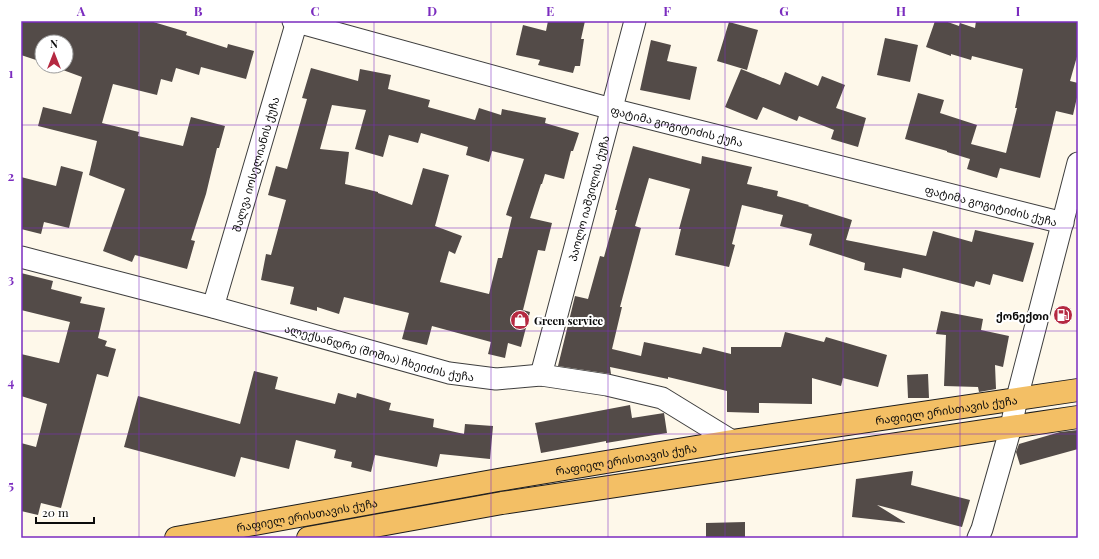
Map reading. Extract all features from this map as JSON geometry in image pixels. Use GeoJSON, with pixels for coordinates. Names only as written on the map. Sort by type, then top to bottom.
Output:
{"type":"FeatureCollection","features":[{"type":"Feature","properties":{"kind":"main road","name":"რაფიელ ერისთავის ქუჩა"},"geometry":{"type":"LineString","coordinates":[[176,538],[498,480],[732,442],[1078,390]]}},
{"type":"Feature","properties":{"kind":"main road"},"geometry":{"type":"LineString","coordinates":[[308,538],[502,503],[1078,417]]}},
{"type":"Feature","properties":{"kind":"street","name":"ფატიმა გოგიტიძის ქუჩა"},"geometry":{"type":"LineString","coordinates":[[296,21],[612,109],[1063,223]]}},
{"type":"Feature","properties":{"kind":"street","name":"შალვა იოსელიანის ქუჩა"},"geometry":{"type":"LineString","coordinates":[[213,307],[296,21]]}},
{"type":"Feature","properties":{"kind":"street","name":"პაოლო იაშვილის ქუჩა"},"geometry":{"type":"LineString","coordinates":[[541,375],[635,21]]}},
{"type":"Feature","properties":{"kind":"street"},"geometry":{"type":"LineString","coordinates":[[978,538],[982,529],[1011,427],[1017,398],[1078,163]]}},
{"type":"Feature","properties":{"kind":"street","name":"ალექსანდრე (შოშია) ჩხეიძის ქუჩა"},"geometry":{"type":"LineString","coordinates":[[21,257],[213,307],[449,373],[496,379],[541,375],[607,385],[662,398],[732,442]]}},
{"type":"Feature","properties":{"kind":"building"},"geometry":{"type":"Polygon","coordinates":[[[21,21],[150,21],[187,32],[186,35],[227,48],[228,44],[254,51],[246,79],[201,67],[199,75],[176,68],[172,82],[161,79],[157,95],[113,84],[102,123],[139,132],[138,136],[183,146],[191,117],[225,126],[219,148],[217,148],[206,194],[191,240],[195,241],[187,269],[135,255],[132,262],[103,251],[125,189],[89,175],[97,141],[38,126],[43,107],[71,114],[82,77],[74,74],[74,34],[34,34],[34,59],[21,55],[21,21]]]}},
{"type":"Feature","properties":{"kind":"building"},"geometry":{"type":"Polygon","coordinates":[[[548,21],[585,21],[581,39],[584,39],[580,66],[575,66],[573,73],[538,65],[540,60],[516,55],[523,25],[546,31],[548,21]]]}},
{"type":"Feature","properties":{"kind":"building"},"geometry":{"type":"Polygon","coordinates":[[[935,21],[945,21],[959,26],[960,23],[975,28],[976,21],[1078,21],[1078,53],[1070,81],[1078,83],[1078,93],[1073,115],[1056,111],[1040,178],[1000,168],[997,178],[967,169],[970,159],[905,139],[918,93],[944,100],[940,113],[977,125],[971,144],[1006,153],[1017,108],[1015,108],[1023,69],[972,56],[971,60],[951,54],[951,56],[926,47],[935,21]]]}},
{"type":"Feature","properties":{"kind":"building"},"geometry":{"type":"Polygon","coordinates":[[[729,22],[758,30],[747,70],[717,61],[729,22]]]}},
{"type":"Feature","properties":{"kind":"building"},"geometry":{"type":"Polygon","coordinates":[[[885,38],[918,45],[910,82],[877,75],[885,38]]]}},
{"type":"Feature","properties":{"kind":"building"},"geometry":{"type":"Polygon","coordinates":[[[651,40],[671,45],[667,61],[697,67],[690,100],[640,90],[651,40]]]}},
{"type":"Feature","properties":{"kind":"building"},"geometry":{"type":"Polygon","coordinates":[[[311,68],[358,81],[360,69],[391,75],[388,89],[430,100],[428,107],[475,120],[479,108],[501,115],[502,109],[546,118],[545,123],[579,133],[573,151],[571,151],[564,179],[545,174],[530,218],[552,223],[545,251],[538,250],[523,310],[530,312],[521,347],[508,343],[505,358],[488,354],[491,342],[432,326],[427,345],[402,339],[409,313],[344,297],[339,314],[317,307],[317,311],[290,304],[294,287],[261,280],[266,254],[271,255],[286,200],[268,195],[276,166],[287,169],[307,99],[302,98],[311,68]],[[332,105],[320,149],[349,152],[345,184],[378,192],[412,205],[423,168],[449,175],[435,226],[462,236],[455,254],[449,251],[440,282],[489,294],[498,258],[502,258],[512,217],[506,215],[524,159],[492,151],[489,162],[466,155],[468,147],[421,133],[418,143],[389,135],[383,157],[355,149],[366,110],[332,105]]]}},
{"type":"Feature","properties":{"kind":"building"},"geometry":{"type":"Polygon","coordinates":[[[741,69],[780,85],[785,72],[818,86],[822,76],[845,85],[836,108],[866,118],[858,147],[831,139],[834,130],[799,116],[797,121],[763,107],[757,120],[725,107],[741,69]]]}},
{"type":"Feature","properties":{"kind":"building"},"geometry":{"type":"Polygon","coordinates":[[[633,146],[701,164],[702,156],[752,167],[747,184],[778,191],[777,196],[852,220],[846,240],[926,256],[933,231],[972,242],[975,230],[1034,243],[1023,282],[993,274],[990,285],[976,281],[974,287],[903,268],[901,278],[864,270],[865,263],[809,245],[812,234],[780,226],[783,215],[742,205],[732,244],[735,245],[729,267],[675,255],[681,229],[679,229],[690,189],[649,178],[635,226],[641,228],[620,307],[622,307],[612,349],[641,356],[644,342],[701,354],[703,347],[731,354],[731,347],[781,347],[785,332],[824,342],[826,337],[887,355],[878,387],[843,378],[841,386],[812,378],[812,404],[759,403],[759,413],[727,412],[727,391],[668,377],[668,379],[610,367],[611,374],[558,366],[575,296],[588,299],[600,256],[604,257],[617,210],[615,210],[633,146]]]}},
{"type":"Feature","properties":{"kind":"building"},"geometry":{"type":"Polygon","coordinates":[[[61,166],[83,172],[69,228],[44,222],[41,234],[21,229],[21,177],[56,186],[61,166]]]}},
{"type":"Feature","properties":{"kind":"building"},"geometry":{"type":"Polygon","coordinates":[[[21,273],[53,281],[51,289],[82,297],[80,303],[105,308],[98,338],[107,341],[105,346],[116,349],[108,377],[97,374],[61,508],[41,503],[38,515],[21,511],[21,443],[36,447],[47,404],[21,396],[21,354],[59,363],[70,322],[21,310],[21,273]]]}},
{"type":"Feature","properties":{"kind":"building"},"geometry":{"type":"Polygon","coordinates":[[[941,311],[983,319],[981,330],[1009,336],[1003,367],[995,365],[996,389],[979,392],[978,387],[944,386],[946,335],[936,334],[941,311]]]}},
{"type":"Feature","properties":{"kind":"building"},"geometry":{"type":"Polygon","coordinates":[[[254,371],[278,377],[275,389],[335,404],[338,393],[356,398],[357,393],[391,403],[389,410],[434,419],[433,427],[464,434],[465,424],[493,426],[490,459],[440,454],[437,467],[375,455],[371,472],[351,467],[352,462],[334,458],[336,450],[296,440],[289,469],[241,457],[235,477],[124,447],[138,396],[240,424],[254,371]]]}},
{"type":"Feature","properties":{"kind":"building"},"geometry":{"type":"Polygon","coordinates":[[[928,374],[929,398],[908,398],[907,375],[928,374]]]}},
{"type":"Feature","properties":{"kind":"building"},"geometry":{"type":"Polygon","coordinates":[[[630,405],[632,418],[664,413],[667,433],[606,443],[606,441],[541,453],[535,423],[630,405]]]}},
{"type":"Feature","properties":{"kind":"building"},"geometry":{"type":"Polygon","coordinates":[[[1078,430],[1078,449],[1020,465],[1016,452],[1019,444],[1060,432],[1078,430]]]}},
{"type":"Feature","properties":{"kind":"building"},"geometry":{"type":"Polygon","coordinates":[[[913,471],[911,485],[970,500],[962,527],[877,505],[906,523],[852,517],[856,479],[913,471]]]}},
{"type":"Feature","properties":{"kind":"building"},"geometry":{"type":"Polygon","coordinates":[[[745,522],[745,538],[706,538],[706,523],[745,522]]]}},
{"type":"Feature","properties":{"kind":"place","name":"ქონექთი"},"geometry":{"type":"Point","coordinates":[1063,315]}},
{"type":"Feature","properties":{"kind":"place","name":"Green service"},"geometry":{"type":"Point","coordinates":[520,320]}}]}
